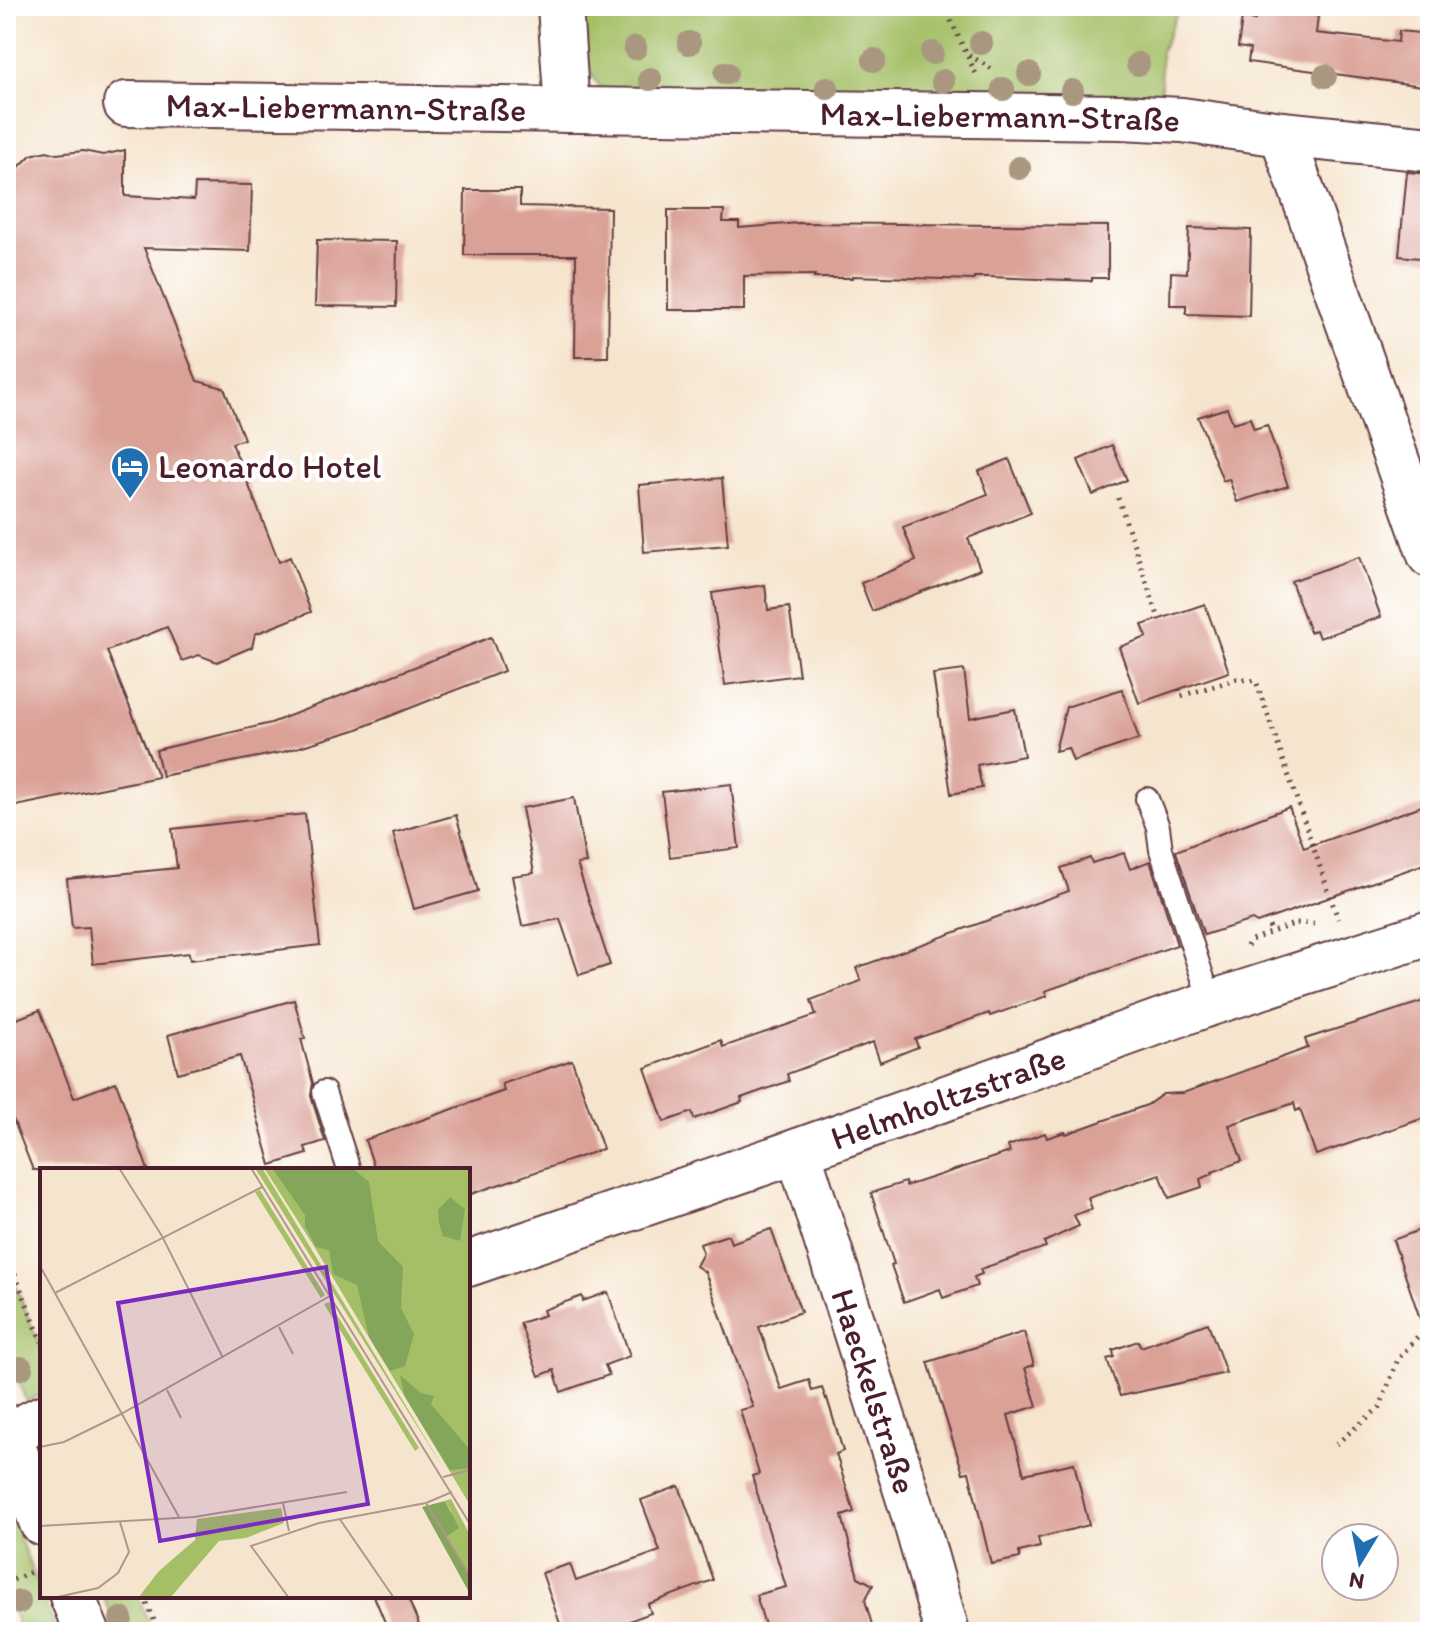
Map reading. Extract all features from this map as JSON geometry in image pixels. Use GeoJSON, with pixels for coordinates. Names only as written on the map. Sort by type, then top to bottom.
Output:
{"type":"FeatureCollection","features":[{"type":"Feature","properties":{"kind":"street","name":"Max-Liebermann-Straße"},"geometry":{"type":"LineString","coordinates":[[560,6],[567,110]]}},
{"type":"Feature","properties":{"kind":"street","name":"Max-Liebermann-Straße"},"geometry":{"type":"LineString","coordinates":[[126,104],[1120,117],[1182,120],[1430,149]]}},
{"type":"Feature","properties":{"kind":"street"},"geometry":{"type":"LineString","coordinates":[[1282,134],[1430,555]]}},
{"type":"Feature","properties":{"kind":"street","name":"Helmholtzstraße"},"geometry":{"type":"LineString","coordinates":[[470,1263],[798,1151],[1211,1003],[1430,933]]}},
{"type":"Feature","properties":{"kind":"street","name":"Haeckelstraße"},"geometry":{"type":"LineString","coordinates":[[798,1151],[913,1512],[947,1632]]}},
{"type":"Feature","properties":{"kind":"street"},"geometry":{"type":"LineString","coordinates":[[19,1427],[40,1515]]}},
{"type":"Feature","properties":{"kind":"street"},"geometry":{"type":"LineString","coordinates":[[73,1598],[87,1632]]}},
{"type":"Feature","properties":{"kind":"lane"},"geometry":{"type":"LineString","coordinates":[[1147,799],[1211,1003]]}},
{"type":"Feature","properties":{"kind":"lane"},"geometry":{"type":"LineString","coordinates":[[324,1092],[348,1168]]}},
{"type":"Feature","properties":{"kind":"path"},"geometry":{"type":"LineString","coordinates":[[944,6],[969,55],[993,116]]}},
{"type":"Feature","properties":{"kind":"path"},"geometry":{"type":"LineString","coordinates":[[1118,498],[1159,619]]}},
{"type":"Feature","properties":{"kind":"path"},"geometry":{"type":"LineString","coordinates":[[1179,689],[1181,696],[1237,679],[1256,681],[1351,958]]}},
{"type":"Feature","properties":{"kind":"path"},"geometry":{"type":"LineString","coordinates":[[1266,919],[1275,942]]}},
{"type":"Feature","properties":{"kind":"path"},"geometry":{"type":"LineString","coordinates":[[6,1252],[40,1337]]}},
{"type":"Feature","properties":{"kind":"path"},"geometry":{"type":"LineString","coordinates":[[1336,1444],[1380,1407],[1398,1359],[1430,1327]]}},
{"type":"Feature","properties":{"kind":"path"},"geometry":{"type":"LineString","coordinates":[[6,1583],[40,1568]]}},
{"type":"Feature","properties":{"kind":"path"},"geometry":{"type":"LineString","coordinates":[[145,1598],[159,1632]]}},
{"type":"Feature","properties":{"kind":"path"},"geometry":{"type":"LineString","coordinates":[[6,1622],[10,1632]]}},
{"type":"Feature","properties":{"kind":"green space"},"geometry":{"type":"Polygon","coordinates":[[[583,6],[1180,6],[1161,52],[1161,104],[602,89],[586,60],[583,6]]]}},
{"type":"Feature","properties":{"kind":"green space"},"geometry":{"type":"Polygon","coordinates":[[[6,1260],[40,1347],[40,1396],[26,1401],[6,1350],[6,1260]]]}},
{"type":"Feature","properties":{"kind":"green space"},"geometry":{"type":"Polygon","coordinates":[[[6,1504],[40,1589],[40,1598],[43,1598],[57,1632],[21,1632],[6,1594],[6,1504]]]}},
{"type":"Feature","properties":{"kind":"green space"},"geometry":{"type":"Polygon","coordinates":[[[104,1598],[139,1598],[152,1632],[118,1632],[104,1598]]]}},
{"type":"Feature","properties":{"kind":"building"},"geometry":{"type":"Polygon","coordinates":[[[1257,6],[1301,6],[1300,13],[1318,16],[1316,33],[1398,42],[1399,31],[1430,34],[1430,87],[1248,62],[1250,49],[1238,47],[1242,18],[1255,20],[1257,6]]]}},
{"type":"Feature","properties":{"kind":"building","name":"Leonardo Hotel"},"geometry":{"type":"Polygon","coordinates":[[[125,150],[125,196],[194,200],[195,184],[252,185],[250,251],[144,248],[197,381],[224,388],[244,439],[232,443],[279,562],[290,557],[311,612],[255,634],[252,647],[217,662],[199,655],[182,661],[167,627],[107,651],[158,777],[6,808],[6,180],[31,155],[47,151],[57,154],[83,151],[103,155],[125,150]]]}},
{"type":"Feature","properties":{"kind":"building"},"geometry":{"type":"Polygon","coordinates":[[[1407,172],[1430,174],[1430,259],[1399,256],[1407,172]]]}},
{"type":"Feature","properties":{"kind":"building"},"geometry":{"type":"Polygon","coordinates":[[[465,190],[520,190],[520,206],[610,208],[608,357],[575,357],[576,255],[464,255],[465,190]]]}},
{"type":"Feature","properties":{"kind":"building"},"geometry":{"type":"Polygon","coordinates":[[[668,210],[724,210],[723,222],[739,222],[739,228],[799,223],[1108,226],[1108,278],[1092,278],[1092,281],[988,277],[974,277],[974,280],[744,276],[744,310],[668,310],[668,210]]]}},
{"type":"Feature","properties":{"kind":"building"},"geometry":{"type":"Polygon","coordinates":[[[1189,228],[1251,230],[1249,316],[1186,314],[1186,305],[1170,305],[1171,272],[1187,273],[1189,228]]]}},
{"type":"Feature","properties":{"kind":"building"},"geometry":{"type":"Polygon","coordinates":[[[317,240],[397,241],[396,307],[315,306],[317,240]]]}},
{"type":"Feature","properties":{"kind":"building"},"geometry":{"type":"Polygon","coordinates":[[[1227,408],[1233,423],[1250,418],[1254,429],[1267,425],[1288,486],[1237,502],[1229,479],[1223,481],[1198,417],[1227,408]]]}},
{"type":"Feature","properties":{"kind":"building"},"geometry":{"type":"Polygon","coordinates":[[[1112,445],[1127,480],[1093,495],[1078,460],[1112,445]]]}},
{"type":"Feature","properties":{"kind":"building"},"geometry":{"type":"Polygon","coordinates":[[[1009,459],[1031,513],[968,538],[980,569],[872,611],[861,583],[916,561],[903,527],[988,494],[979,471],[1009,459]]]}},
{"type":"Feature","properties":{"kind":"building"},"geometry":{"type":"Polygon","coordinates":[[[722,478],[728,545],[644,552],[639,485],[722,478]]]}},
{"type":"Feature","properties":{"kind":"building"},"geometry":{"type":"Polygon","coordinates":[[[1359,557],[1381,617],[1319,638],[1316,630],[1310,632],[1291,581],[1359,557]]]}},
{"type":"Feature","properties":{"kind":"building"},"geometry":{"type":"Polygon","coordinates":[[[765,585],[768,610],[789,607],[799,675],[725,685],[712,593],[765,585]]]}},
{"type":"Feature","properties":{"kind":"building"},"geometry":{"type":"Polygon","coordinates":[[[1205,604],[1229,672],[1139,703],[1119,647],[1147,637],[1142,625],[1205,604]]]}},
{"type":"Feature","properties":{"kind":"building"},"geometry":{"type":"Polygon","coordinates":[[[491,637],[504,671],[355,730],[283,752],[162,776],[156,750],[271,723],[491,637]]]}},
{"type":"Feature","properties":{"kind":"building"},"geometry":{"type":"Polygon","coordinates":[[[964,670],[970,718],[1015,709],[1024,756],[977,765],[982,788],[951,794],[933,674],[964,670]]]}},
{"type":"Feature","properties":{"kind":"building"},"geometry":{"type":"Polygon","coordinates":[[[1122,689],[1139,739],[1073,761],[1068,748],[1055,751],[1066,707],[1122,689]]]}},
{"type":"Feature","properties":{"kind":"building"},"geometry":{"type":"Polygon","coordinates":[[[731,784],[739,848],[670,857],[662,792],[731,784]]]}},
{"type":"Feature","properties":{"kind":"building"},"geometry":{"type":"Polygon","coordinates":[[[574,798],[586,863],[577,864],[610,965],[579,975],[560,919],[522,926],[512,876],[534,873],[522,808],[574,798]]]}},
{"type":"Feature","properties":{"kind":"building"},"geometry":{"type":"Polygon","coordinates":[[[1430,803],[1430,862],[1257,923],[1252,920],[1204,935],[1176,851],[1289,807],[1304,848],[1430,803]]]}},
{"type":"Feature","properties":{"kind":"building"},"geometry":{"type":"Polygon","coordinates":[[[305,814],[320,945],[190,960],[189,953],[93,964],[89,927],[72,928],[67,879],[177,868],[172,829],[305,814]]]}},
{"type":"Feature","properties":{"kind":"building"},"geometry":{"type":"Polygon","coordinates":[[[456,815],[478,891],[414,909],[393,833],[456,815]]]}},
{"type":"Feature","properties":{"kind":"building"},"geometry":{"type":"Polygon","coordinates":[[[1124,853],[1130,869],[1150,861],[1177,945],[1045,991],[1047,996],[915,1039],[918,1047],[880,1062],[873,1042],[787,1074],[789,1081],[741,1098],[742,1102],[694,1119],[692,1112],[664,1122],[645,1068],[721,1040],[723,1047],[816,1015],[811,1000],[861,981],[856,968],[1069,891],[1061,868],[1090,858],[1092,863],[1124,853]]]}},
{"type":"Feature","properties":{"kind":"building"},"geometry":{"type":"Polygon","coordinates":[[[1430,999],[1430,1116],[1316,1155],[1300,1109],[1296,1111],[1294,1103],[1229,1125],[1242,1161],[1200,1179],[1202,1187],[1169,1198],[1160,1174],[1088,1198],[1092,1209],[1074,1215],[1079,1226],[1044,1242],[1046,1247],[980,1269],[982,1274],[974,1277],[977,1286],[943,1298],[940,1289],[904,1302],[871,1193],[905,1182],[906,1186],[1010,1152],[1008,1146],[1045,1133],[1047,1138],[1066,1134],[1147,1105],[1163,1094],[1183,1093],[1308,1048],[1305,1039],[1430,999]]]}},
{"type":"Feature","properties":{"kind":"building"},"geometry":{"type":"Polygon","coordinates":[[[294,1000],[313,1083],[311,1096],[325,1141],[305,1147],[307,1154],[271,1165],[240,1056],[178,1073],[168,1035],[294,1000]]]}},
{"type":"Feature","properties":{"kind":"building"},"geometry":{"type":"Polygon","coordinates":[[[40,1010],[74,1098],[116,1082],[147,1168],[33,1170],[13,1119],[6,1122],[6,1023],[40,1010]]]}},
{"type":"Feature","properties":{"kind":"building"},"geometry":{"type":"Polygon","coordinates":[[[572,1060],[603,1149],[470,1194],[470,1168],[374,1168],[365,1140],[504,1091],[502,1084],[572,1060]]]}},
{"type":"Feature","properties":{"kind":"building"},"geometry":{"type":"Polygon","coordinates":[[[1430,1226],[1430,1332],[1425,1333],[1393,1240],[1430,1226]]]}},
{"type":"Feature","properties":{"kind":"building"},"geometry":{"type":"Polygon","coordinates":[[[771,1229],[801,1312],[759,1327],[781,1389],[809,1380],[812,1391],[822,1388],[827,1398],[843,1451],[836,1454],[854,1512],[842,1516],[858,1577],[873,1585],[865,1600],[874,1632],[767,1632],[756,1595],[786,1587],[752,1476],[759,1474],[740,1410],[753,1407],[705,1272],[696,1266],[703,1253],[700,1244],[728,1235],[731,1243],[771,1229]]]}},
{"type":"Feature","properties":{"kind":"building"},"geometry":{"type":"Polygon","coordinates":[[[608,1292],[630,1356],[605,1365],[609,1375],[561,1392],[554,1370],[539,1376],[520,1323],[545,1315],[543,1310],[582,1296],[583,1301],[608,1292]]]}},
{"type":"Feature","properties":{"kind":"building"},"geometry":{"type":"Polygon","coordinates":[[[1208,1323],[1226,1373],[1120,1396],[1107,1359],[1114,1357],[1113,1350],[1138,1341],[1141,1347],[1208,1323]]]}},
{"type":"Feature","properties":{"kind":"building"},"geometry":{"type":"Polygon","coordinates":[[[1024,1332],[1034,1365],[1025,1368],[1037,1406],[1008,1415],[1024,1474],[1074,1463],[1089,1525],[1038,1538],[1040,1547],[1019,1552],[1020,1558],[991,1564],[969,1472],[963,1473],[928,1362],[1024,1332]]]}},
{"type":"Feature","properties":{"kind":"building"},"geometry":{"type":"Polygon","coordinates":[[[679,1486],[713,1580],[648,1604],[651,1613],[599,1632],[563,1632],[542,1573],[570,1564],[576,1581],[660,1551],[641,1500],[679,1486]]]}},
{"type":"Feature","properties":{"kind":"building"},"geometry":{"type":"Polygon","coordinates":[[[375,1598],[408,1598],[422,1632],[389,1632],[375,1598]]]}},
{"type":"Feature","properties":{"kind":"place","name":"Leonardo Hotel"},"geometry":{"type":"Point","coordinates":[130,500]}}]}
